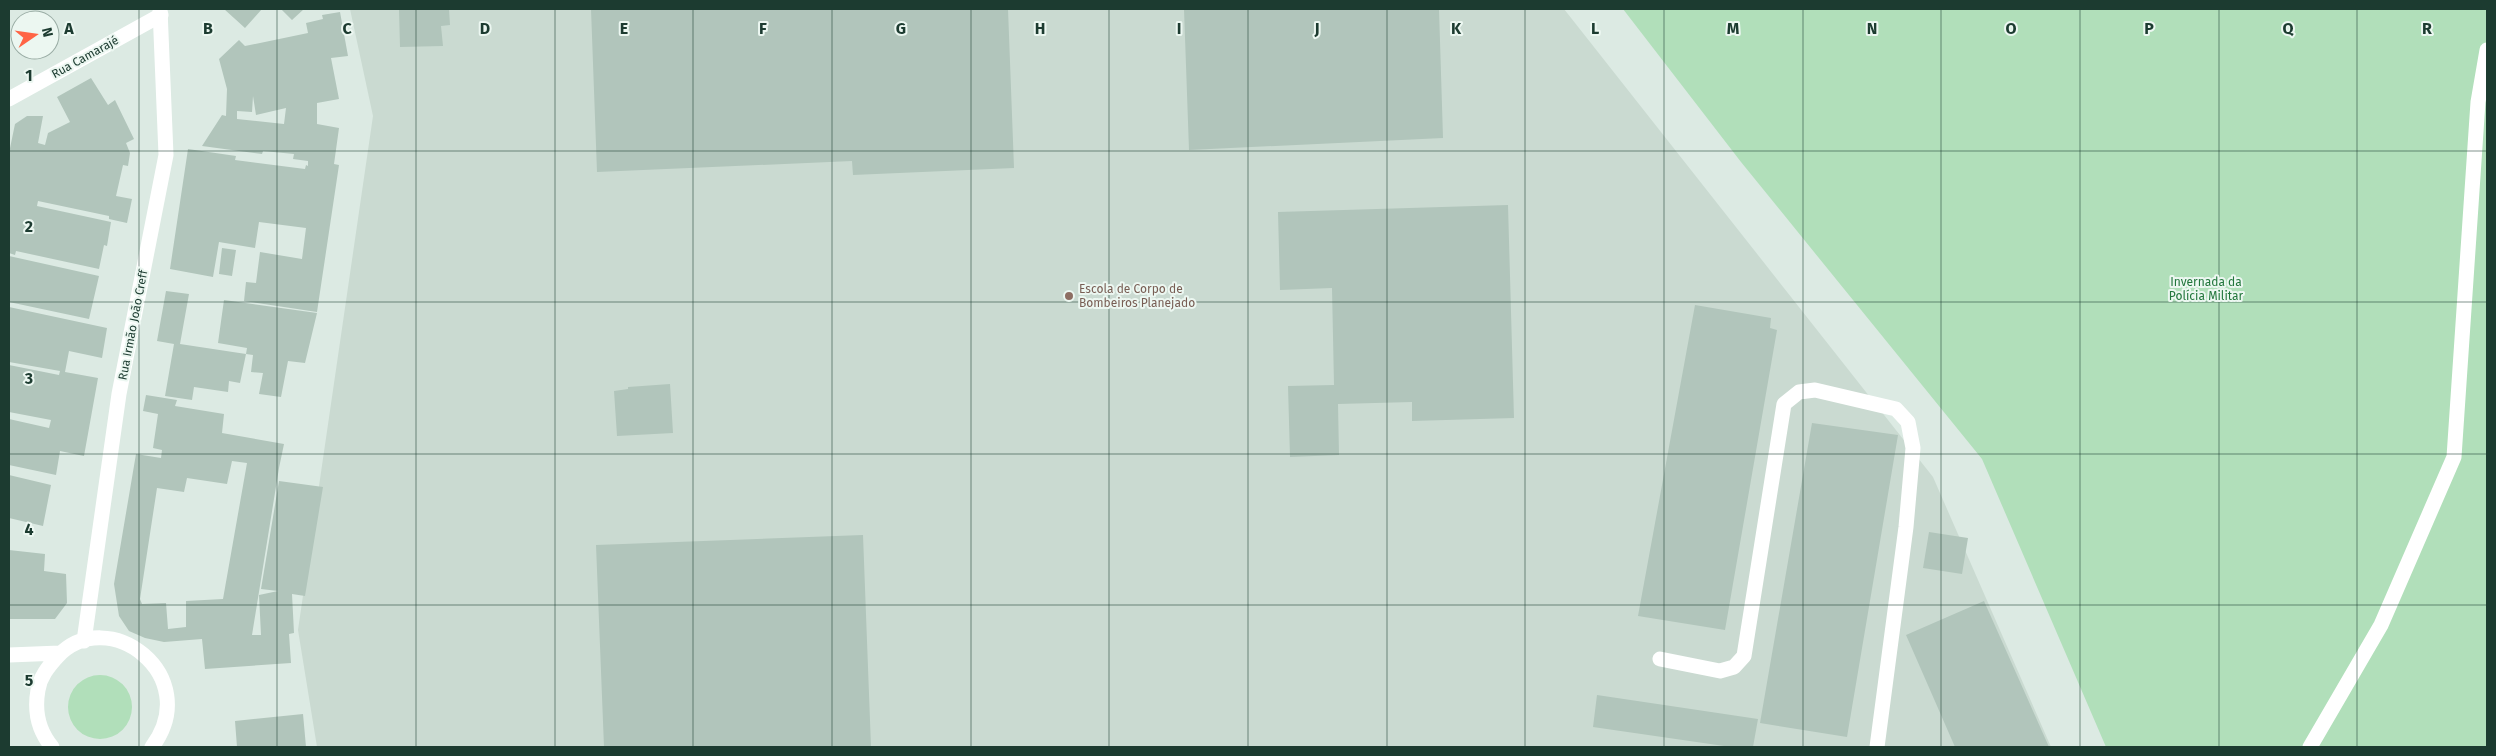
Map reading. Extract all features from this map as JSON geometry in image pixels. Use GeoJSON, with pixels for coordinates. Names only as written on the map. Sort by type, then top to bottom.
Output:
{"type":"FeatureCollection","features":[{"type":"Feature","properties":{"kind":"street","name":"Rua Camarajé"},"geometry":{"type":"LineString","coordinates":[[9,99],[160,12]]}},
{"type":"Feature","properties":{"kind":"street","name":"Rua Irmão João Creff"},"geometry":{"type":"LineString","coordinates":[[84,641],[119,394],[166,155],[160,12]]}},
{"type":"Feature","properties":{"kind":"street"},"geometry":{"type":"LineString","coordinates":[[2310,747],[2381,625],[2454,457],[2478,102],[2487,50]]}},
{"type":"Feature","properties":{"kind":"street"},"geometry":{"type":"LineString","coordinates":[[1660,659],[1720,672],[1734,667],[1744,656],[1784,404],[1799,392],[1816,390],[1896,409],[1908,422],[1913,448],[1906,527],[1877,747]]}},
{"type":"Feature","properties":{"kind":"street"},"geometry":{"type":"LineString","coordinates":[[52,747],[44,737],[37,720],[36,701],[39,683],[60,654],[84,641],[103,638],[122,642],[139,651],[153,664],[163,681],[168,700],[166,719],[159,737],[152,747]]}},
{"type":"Feature","properties":{"kind":"street"},"geometry":{"type":"LineString","coordinates":[[9,654],[60,654]]}},
{"type":"Feature","properties":{"kind":"shaded area","name":"Escola de Corpo de Bombeiros Planejado"},"geometry":{"type":"Polygon","coordinates":[[[350,9],[1564,9],[1933,477],[2051,747],[317,747],[298,630],[373,116],[350,9]]]}},
{"type":"Feature","properties":{"kind":"green space","name":"Invernada da Polícia Militar"},"geometry":{"type":"Polygon","coordinates":[[[1623,9],[2487,9],[2487,747],[2106,747],[1982,459],[1741,162],[1623,9]]]}},
{"type":"Feature","properties":{"kind":"green space"},"geometry":{"type":"Polygon","coordinates":[[[100,675],[118,681],[126,689],[132,707],[126,725],[118,733],[100,739],[82,733],[74,725],[68,707],[74,689],[82,681],[100,675]]]}},
{"type":"Feature","properties":{"kind":"building"},"geometry":{"type":"Polygon","coordinates":[[[224,9],[262,9],[245,28],[224,9]]]}},
{"type":"Feature","properties":{"kind":"building"},"geometry":{"type":"Polygon","coordinates":[[[281,9],[304,9],[292,20],[281,9]]]}},
{"type":"Feature","properties":{"kind":"building"},"geometry":{"type":"Polygon","coordinates":[[[399,9],[449,9],[450,25],[441,26],[443,46],[400,47],[399,9]]]}},
{"type":"Feature","properties":{"kind":"building"},"geometry":{"type":"Polygon","coordinates":[[[591,9],[1008,9],[1014,168],[853,175],[852,161],[597,172],[591,9]]]}},
{"type":"Feature","properties":{"kind":"building"},"geometry":{"type":"Polygon","coordinates":[[[1184,9],[1439,9],[1443,138],[1189,150],[1184,9]]]}},
{"type":"Feature","properties":{"kind":"building"},"geometry":{"type":"Polygon","coordinates":[[[340,12],[348,56],[331,58],[339,99],[317,103],[317,124],[339,128],[334,164],[339,165],[317,312],[244,301],[246,282],[256,283],[260,252],[302,259],[306,228],[259,222],[255,248],[219,242],[213,277],[170,269],[188,149],[236,156],[235,160],[305,169],[306,165],[308,166],[308,161],[293,159],[294,154],[263,151],[262,154],[202,146],[222,115],[226,116],[227,89],[219,59],[239,40],[245,46],[308,33],[306,23],[323,19],[322,15],[340,12]],[[253,96],[252,112],[237,111],[237,119],[284,124],[286,108],[256,115],[253,96]]]}},
{"type":"Feature","properties":{"kind":"building"},"geometry":{"type":"Polygon","coordinates":[[[91,78],[108,105],[115,100],[134,139],[126,143],[130,153],[128,166],[123,165],[116,196],[132,199],[127,223],[109,219],[109,216],[38,201],[37,206],[111,222],[107,246],[104,245],[99,269],[16,251],[15,255],[9,253],[9,153],[15,124],[27,116],[43,116],[38,143],[45,145],[48,133],[70,122],[57,97],[91,78]]]}},
{"type":"Feature","properties":{"kind":"building"},"geometry":{"type":"Polygon","coordinates":[[[1508,205],[1514,418],[1412,421],[1412,402],[1338,404],[1339,455],[1290,457],[1288,386],[1334,385],[1332,288],[1280,290],[1278,212],[1508,205]]]}},
{"type":"Feature","properties":{"kind":"building"},"geometry":{"type":"Polygon","coordinates":[[[222,248],[236,250],[232,276],[219,274],[222,248]]]}},
{"type":"Feature","properties":{"kind":"building"},"geometry":{"type":"Polygon","coordinates":[[[9,256],[99,276],[89,319],[9,302],[9,256]]]}},
{"type":"Feature","properties":{"kind":"building"},"geometry":{"type":"Polygon","coordinates":[[[166,291],[189,294],[180,344],[246,354],[240,383],[229,381],[228,392],[194,387],[192,400],[165,396],[174,344],[157,341],[166,291]]]}},
{"type":"Feature","properties":{"kind":"building"},"geometry":{"type":"Polygon","coordinates":[[[224,300],[317,313],[305,363],[288,361],[281,397],[259,394],[263,373],[251,372],[253,355],[246,354],[247,348],[218,343],[224,300]]]}},
{"type":"Feature","properties":{"kind":"building"},"geometry":{"type":"Polygon","coordinates":[[[1695,305],[1771,318],[1770,328],[1777,330],[1725,630],[1638,616],[1695,305]]]}},
{"type":"Feature","properties":{"kind":"building"},"geometry":{"type":"Polygon","coordinates":[[[9,307],[107,328],[102,358],[69,351],[65,372],[98,378],[84,456],[60,451],[56,475],[9,465],[9,419],[49,428],[51,420],[9,412],[9,365],[59,375],[60,371],[9,362],[9,307]]]}},
{"type":"Feature","properties":{"kind":"building"},"geometry":{"type":"Polygon","coordinates":[[[670,384],[673,433],[617,436],[614,391],[628,389],[628,387],[670,384]]]}},
{"type":"Feature","properties":{"kind":"building"},"geometry":{"type":"Polygon","coordinates":[[[146,395],[177,400],[175,406],[224,414],[222,433],[284,444],[252,635],[261,635],[259,595],[278,591],[261,589],[279,481],[323,487],[305,596],[292,594],[294,633],[289,634],[291,663],[205,669],[202,639],[164,642],[145,638],[129,631],[119,616],[114,584],[136,454],[161,458],[162,450],[153,448],[158,414],[143,411],[146,395]],[[232,461],[227,484],[187,478],[184,492],[157,488],[140,599],[142,604],[166,603],[168,629],[186,627],[186,601],[223,599],[247,463],[232,461]]]}},
{"type":"Feature","properties":{"kind":"building"},"geometry":{"type":"Polygon","coordinates":[[[1812,423],[1898,435],[1847,737],[1760,723],[1812,423]]]}},
{"type":"Feature","properties":{"kind":"building"},"geometry":{"type":"Polygon","coordinates":[[[9,475],[51,485],[43,526],[9,518],[9,475]]]}},
{"type":"Feature","properties":{"kind":"building"},"geometry":{"type":"Polygon","coordinates":[[[1929,532],[1968,538],[1962,574],[1923,568],[1929,532]]]}},
{"type":"Feature","properties":{"kind":"building"},"geometry":{"type":"Polygon","coordinates":[[[863,535],[871,747],[604,747],[596,545],[863,535]]]}},
{"type":"Feature","properties":{"kind":"building"},"geometry":{"type":"Polygon","coordinates":[[[9,550],[45,554],[44,571],[66,574],[67,603],[55,619],[9,619],[9,550]]]}},
{"type":"Feature","properties":{"kind":"building"},"geometry":{"type":"Polygon","coordinates":[[[1984,601],[2049,747],[1955,747],[1906,635],[1984,601]]]}},
{"type":"Feature","properties":{"kind":"building"},"geometry":{"type":"Polygon","coordinates":[[[1597,695],[1758,719],[1753,747],[1731,747],[1593,727],[1597,695]]]}},
{"type":"Feature","properties":{"kind":"building"},"geometry":{"type":"Polygon","coordinates":[[[303,714],[306,747],[237,747],[235,721],[303,714]]]}},
{"type":"Feature","properties":{"kind":"place","name":"Escola de Corpo de Bombeiros Planejado"},"geometry":{"type":"Point","coordinates":[1069,296]}}]}
